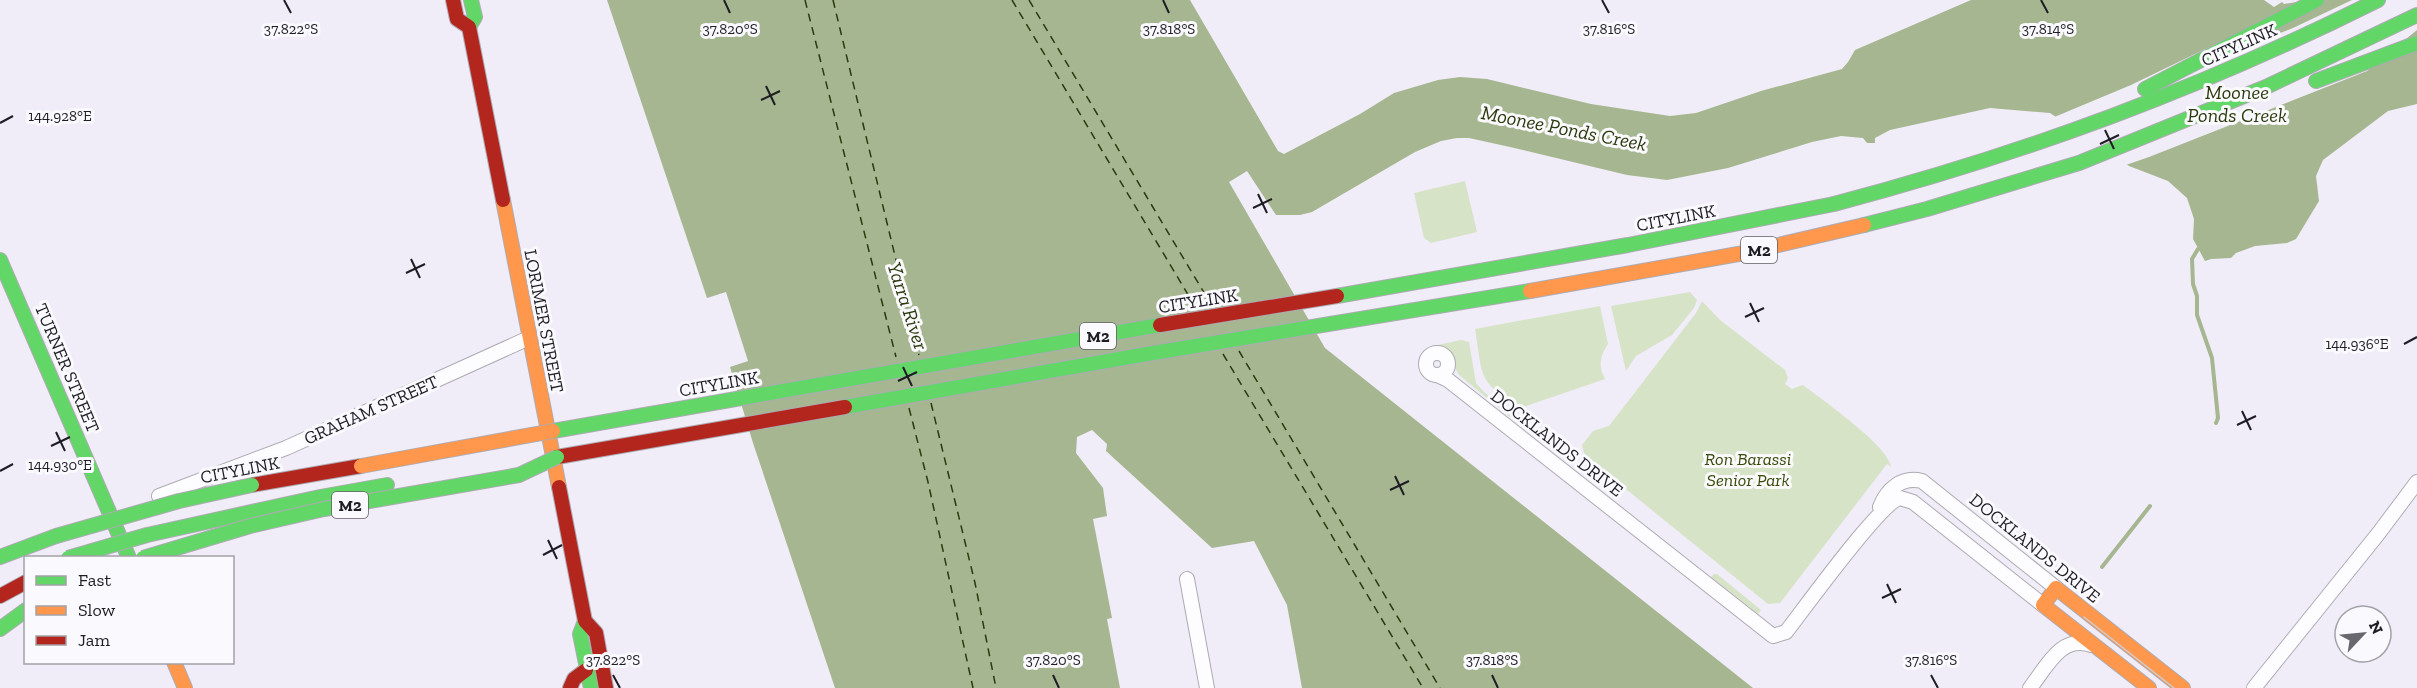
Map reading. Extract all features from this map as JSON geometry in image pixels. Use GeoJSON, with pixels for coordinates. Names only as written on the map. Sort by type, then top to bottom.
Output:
{"type":"FeatureCollection","features":[{"type":"Feature","properties":{"kind":"main road","name":"LORIMER STREET"},"geometry":{"type":"LineString","coordinates":[[453,0],[458,19],[469,27]]}},
{"type":"Feature","properties":{"kind":"main road","name":"LORIMER STREET"},"geometry":{"type":"LineString","coordinates":[[471,0],[475,17],[469,27],[529,338],[585,621],[596,633],[606,688]]}},
{"type":"Feature","properties":{"kind":"main road"},"geometry":{"type":"LineString","coordinates":[[2018,150],[2119,102],[2317,0]]}},
{"type":"Feature","properties":{"kind":"main road","name":"CITYLINK"},"geometry":{"type":"LineString","coordinates":[[0,557],[26,546],[95,524],[241,487],[976,356],[1658,240],[1856,199],[1900,188],[2018,150],[2168,96],[2335,23],[2378,0]]}},
{"type":"Feature","properties":{"kind":"main road","name":"M2"},"geometry":{"type":"LineString","coordinates":[[75,556],[158,532],[320,496],[1147,354],[1630,275],[1744,253],[1927,209],[2079,163],[2266,87],[2417,15]]}},
{"type":"Feature","properties":{"kind":"main road"},"geometry":{"type":"LineString","coordinates":[[2304,87],[2417,43]]}},
{"type":"Feature","properties":{"kind":"main road"},"geometry":{"type":"LineString","coordinates":[[2079,163],[2189,130],[2283,95]]}},
{"type":"Feature","properties":{"kind":"main road","name":"TURNER STREET"},"geometry":{"type":"LineString","coordinates":[[0,260],[128,556]]}},
{"type":"Feature","properties":{"kind":"main road","name":"M2"},"geometry":{"type":"LineString","coordinates":[[150,556],[250,526],[314,511],[519,475],[557,457]]}},
{"type":"Feature","properties":{"kind":"main road"},"geometry":{"type":"LineString","coordinates":[[0,581],[24,572]]}},
{"type":"Feature","properties":{"kind":"main road"},"geometry":{"type":"LineString","coordinates":[[0,596],[24,583]]}},
{"type":"Feature","properties":{"kind":"main road"},"geometry":{"type":"LineString","coordinates":[[2060,592],[2051,611],[2149,688]]}},
{"type":"Feature","properties":{"kind":"main road","name":"DOCKLANDS DRIVE"},"geometry":{"type":"LineString","coordinates":[[2060,592],[2182,688]]}},
{"type":"Feature","properties":{"kind":"main road"},"geometry":{"type":"LineString","coordinates":[[0,629],[24,611]]}},
{"type":"Feature","properties":{"kind":"main road","name":"LORIMER STREET"},"geometry":{"type":"LineString","coordinates":[[585,621],[580,634],[591,688]]}},
{"type":"Feature","properties":{"kind":"main road"},"geometry":{"type":"LineString","coordinates":[[174,664],[185,688]]}},
{"type":"Feature","properties":{"kind":"main road"},"geometry":{"type":"LineString","coordinates":[[570,688],[574,679],[586,670]]}},
{"type":"Feature","properties":{"kind":"street","name":"GRAHAM STREET"},"geometry":{"type":"LineString","coordinates":[[110,516],[196,480],[286,448],[529,338]]}},
{"type":"Feature","properties":{"kind":"street"},"geometry":{"type":"LineString","coordinates":[[1448,363],[1444,373],[1437,375],[1430,373],[1426,367],[1429,356],[1439,353],[1448,363],[1450,379],[1454,384]]}},
{"type":"Feature","properties":{"kind":"street","name":"DOCKLANDS DRIVE"},"geometry":{"type":"LineString","coordinates":[[1437,375],[1454,384],[1752,620],[1764,626],[1790,621],[1801,612],[1872,522],[1894,499],[1902,497],[1910,500]]}},
{"type":"Feature","properties":{"kind":"street","name":"DOCKLANDS DRIVE"},"geometry":{"type":"LineString","coordinates":[[1872,522],[1885,496],[1898,484],[1909,480],[1925,483],[2060,592]]}},
{"type":"Feature","properties":{"kind":"street"},"geometry":{"type":"LineString","coordinates":[[2254,688],[2417,482]]}},
{"type":"Feature","properties":{"kind":"street"},"geometry":{"type":"LineString","coordinates":[[1925,483],[1910,500],[2051,611],[2064,627],[2065,634],[2058,652]]}},
{"type":"Feature","properties":{"kind":"street"},"geometry":{"type":"LineString","coordinates":[[1949,530],[1962,512]]}},
{"type":"Feature","properties":{"kind":"street"},"geometry":{"type":"LineString","coordinates":[[1187,579],[1207,688]]}},
{"type":"Feature","properties":{"kind":"street"},"geometry":{"type":"LineString","coordinates":[[2030,688],[2058,652],[2068,644],[2077,641],[2098,647]]}},
{"type":"Feature","properties":{"kind":"street"},"geometry":{"type":"LineString","coordinates":[[2263,688],[2270,670]]}},
{"type":"Feature","properties":{"kind":"green space"},"geometry":{"type":"Polygon","coordinates":[[[1465,181],[1477,232],[1431,243],[1424,238],[1414,193],[1465,181]]]}},
{"type":"Feature","properties":{"kind":"green space"},"geometry":{"type":"Polygon","coordinates":[[[1690,292],[1697,300],[1694,308],[1672,335],[1636,356],[1626,371],[1611,306],[1690,292]]]}},
{"type":"Feature","properties":{"kind":"green space","name":"Ron Barassi Senior Park"},"geometry":{"type":"Polygon","coordinates":[[[1702,301],[1720,320],[1785,370],[1788,378],[1785,384],[1792,389],[1803,385],[1838,412],[1879,447],[1891,467],[1887,464],[1780,603],[1768,604],[1585,456],[1582,445],[1593,431],[1609,426],[1696,313],[1702,301]]]}},
{"type":"Feature","properties":{"kind":"green space"},"geometry":{"type":"Polygon","coordinates":[[[1600,306],[1608,344],[1601,361],[1601,370],[1605,379],[1520,408],[1489,384],[1481,368],[1475,329],[1600,306]]]}},
{"type":"Feature","properties":{"kind":"green space"},"geometry":{"type":"Polygon","coordinates":[[[1461,340],[1469,342],[1476,383],[1485,393],[1527,422],[1522,424],[1515,421],[1459,375],[1452,358],[1438,345],[1461,340]]]}},
{"type":"Feature","properties":{"kind":"green space"},"geometry":{"type":"Polygon","coordinates":[[[1717,574],[1761,610],[1758,614],[1711,577],[1717,574]]]}},
{"type":"Feature","properties":{"kind":"water"},"geometry":{"type":"Polygon","coordinates":[[[607,0],[1190,0],[1278,151],[1284,154],[1360,114],[1394,93],[1438,80],[1460,77],[1487,79],[1591,104],[1670,116],[1696,113],[1761,91],[1842,69],[1855,50],[1971,0],[2264,0],[2274,7],[2282,2],[2284,4],[2308,0],[2417,0],[2417,104],[2388,111],[2323,160],[2316,176],[2319,201],[2296,239],[2287,243],[2255,246],[2236,253],[2231,258],[2205,261],[2193,239],[2194,219],[2187,198],[2168,181],[2129,166],[2050,113],[1990,108],[1890,130],[1875,138],[1875,143],[1867,143],[1863,138],[1841,136],[1812,142],[1728,168],[1667,180],[1627,175],[1469,138],[1457,138],[1441,141],[1415,152],[1312,212],[1300,215],[1276,215],[1247,171],[1229,182],[1325,348],[1753,688],[1302,688],[1287,605],[1254,541],[1212,548],[1106,451],[1107,444],[1092,430],[1077,437],[1076,453],[1103,488],[1107,516],[1093,519],[1112,618],[1107,619],[1120,688],[835,688],[730,367],[748,361],[726,292],[707,298],[607,0]]]}},
{"type":"Feature","properties":{"kind":"pier"},"geometry":{"type":"Polygon","coordinates":[[[2352,0],[2417,0],[2417,30],[2367,71],[2149,157],[2123,166],[2052,118],[2131,85],[2230,37],[2267,38],[2352,0]]]}},
{"type":"Feature","properties":{"kind":"waterway"},"geometry":{"type":"LineString","coordinates":[[2198,249],[2192,259],[2193,284],[2197,296],[2197,315],[2212,358],[2218,418],[2216,423]]}},
{"type":"Feature","properties":{"kind":"waterway"},"geometry":{"type":"LineString","coordinates":[[2102,567],[2150,506]]}},
{"type":"Feature","properties":{"kind":"ferry route"},"geometry":{"type":"LineString","coordinates":[[805,0],[896,357]]}},
{"type":"Feature","properties":{"kind":"ferry route"},"geometry":{"type":"LineString","coordinates":[[833,0],[919,355]]}},
{"type":"Feature","properties":{"kind":"ferry route"},"geometry":{"type":"LineString","coordinates":[[1012,0],[1196,308]]}},
{"type":"Feature","properties":{"kind":"ferry route"},"geometry":{"type":"LineString","coordinates":[[1029,0],[1212,306]]}},
{"type":"Feature","properties":{"kind":"ferry route"},"geometry":{"type":"LineString","coordinates":[[1239,351],[1440,688]]}},
{"type":"Feature","properties":{"kind":"ferry route"},"geometry":{"type":"LineString","coordinates":[[1223,354],[1423,688]]}},
{"type":"Feature","properties":{"kind":"ferry route"},"geometry":{"type":"LineString","coordinates":[[931,403],[975,583],[996,688]]}},
{"type":"Feature","properties":{"kind":"ferry route"},"geometry":{"type":"LineString","coordinates":[[909,408],[928,482],[973,688]]}},
{"type":"Feature","properties":{"kind":"tram line"},"geometry":{"type":"LineString","coordinates":[[2084,617],[2174,688]]}},
{"type":"Feature","properties":{"kind":"traffic: fast"},"geometry":{"type":"LineString","coordinates":[[469,27],[475,17],[471,0]]}},
{"type":"Feature","properties":{"kind":"traffic: fast"},"geometry":{"type":"LineString","coordinates":[[2145,89],[2317,0]]}},
{"type":"Feature","properties":{"kind":"traffic: fast"},"geometry":{"type":"LineString","coordinates":[[1834,204],[1975,163],[2112,116],[2245,62],[2378,0]]}},
{"type":"Feature","properties":{"kind":"traffic: fast"},"geometry":{"type":"LineString","coordinates":[[1864,225],[1927,209],[2079,163],[2266,87],[2417,15]]}},
{"type":"Feature","properties":{"kind":"traffic: fast"},"geometry":{"type":"LineString","coordinates":[[2316,81],[2417,43]]}},
{"type":"Feature","properties":{"kind":"traffic: fast"},"geometry":{"type":"LineString","coordinates":[[1337,296],[1628,245],[1834,204]]}},
{"type":"Feature","properties":{"kind":"traffic: fast"},"geometry":{"type":"LineString","coordinates":[[0,260],[128,556]]}},
{"type":"Feature","properties":{"kind":"traffic: fast"},"geometry":{"type":"LineString","coordinates":[[845,407],[1147,354],[1530,291]]}},
{"type":"Feature","properties":{"kind":"traffic: fast"},"geometry":{"type":"LineString","coordinates":[[553,431],[1160,325]]}},
{"type":"Feature","properties":{"kind":"traffic: fast"},"geometry":{"type":"LineString","coordinates":[[150,556],[250,526],[324,509],[519,475],[557,457]]}},
{"type":"Feature","properties":{"kind":"traffic: fast"},"geometry":{"type":"LineString","coordinates":[[56,536],[179,501],[252,485]]}},
{"type":"Feature","properties":{"kind":"traffic: fast"},"geometry":{"type":"LineString","coordinates":[[147,535],[320,497],[387,485]]}},
{"type":"Feature","properties":{"kind":"traffic: fast"},"geometry":{"type":"LineString","coordinates":[[75,556],[147,535]]}},
{"type":"Feature","properties":{"kind":"traffic: fast"},"geometry":{"type":"LineString","coordinates":[[0,557],[56,536]]}},
{"type":"Feature","properties":{"kind":"traffic: fast"},"geometry":{"type":"LineString","coordinates":[[0,629],[24,611]]}},
{"type":"Feature","properties":{"kind":"traffic: fast"},"geometry":{"type":"LineString","coordinates":[[585,621],[580,634],[591,688]]}},
{"type":"Feature","properties":{"kind":"traffic: slow"},"geometry":{"type":"LineString","coordinates":[[503,200],[559,487]]}},
{"type":"Feature","properties":{"kind":"traffic: slow"},"geometry":{"type":"LineString","coordinates":[[1530,291],[1744,253],[1864,225]]}},
{"type":"Feature","properties":{"kind":"traffic: slow"},"geometry":{"type":"LineString","coordinates":[[361,466],[553,431]]}},
{"type":"Feature","properties":{"kind":"traffic: slow"},"geometry":{"type":"LineString","coordinates":[[2149,688],[2043,605],[2056,588],[2183,688]]}},
{"type":"Feature","properties":{"kind":"traffic: slow"},"geometry":{"type":"LineString","coordinates":[[175,664],[185,688]]}},
{"type":"Feature","properties":{"kind":"traffic: jam"},"geometry":{"type":"LineString","coordinates":[[453,0],[457,19],[469,27],[503,200]]}},
{"type":"Feature","properties":{"kind":"traffic: jam"},"geometry":{"type":"LineString","coordinates":[[1160,325],[1337,296]]}},
{"type":"Feature","properties":{"kind":"traffic: jam"},"geometry":{"type":"LineString","coordinates":[[557,457],[845,407]]}},
{"type":"Feature","properties":{"kind":"traffic: jam"},"geometry":{"type":"LineString","coordinates":[[252,485],[361,466]]}},
{"type":"Feature","properties":{"kind":"traffic: jam"},"geometry":{"type":"LineString","coordinates":[[559,487],[585,621],[596,633],[606,688]]}},
{"type":"Feature","properties":{"kind":"traffic: jam"},"geometry":{"type":"LineString","coordinates":[[0,596],[24,583]]}},
{"type":"Feature","properties":{"kind":"traffic: jam"},"geometry":{"type":"LineString","coordinates":[[570,688],[574,679],[586,670]]}},
{"type":"Feature","properties":{"kind":"water label","name":"Moonee Ponds Creek"},"geometry":{"type":"Point","coordinates":[2237,104]}},
{"type":"Feature","properties":{"kind":"water label","name":"Moonee Ponds Creek"},"geometry":{"type":"Point","coordinates":[1564,128]}},
{"type":"Feature","properties":{"kind":"water label","name":"Yarra River"},"geometry":{"type":"Point","coordinates":[908,306]}}]}
